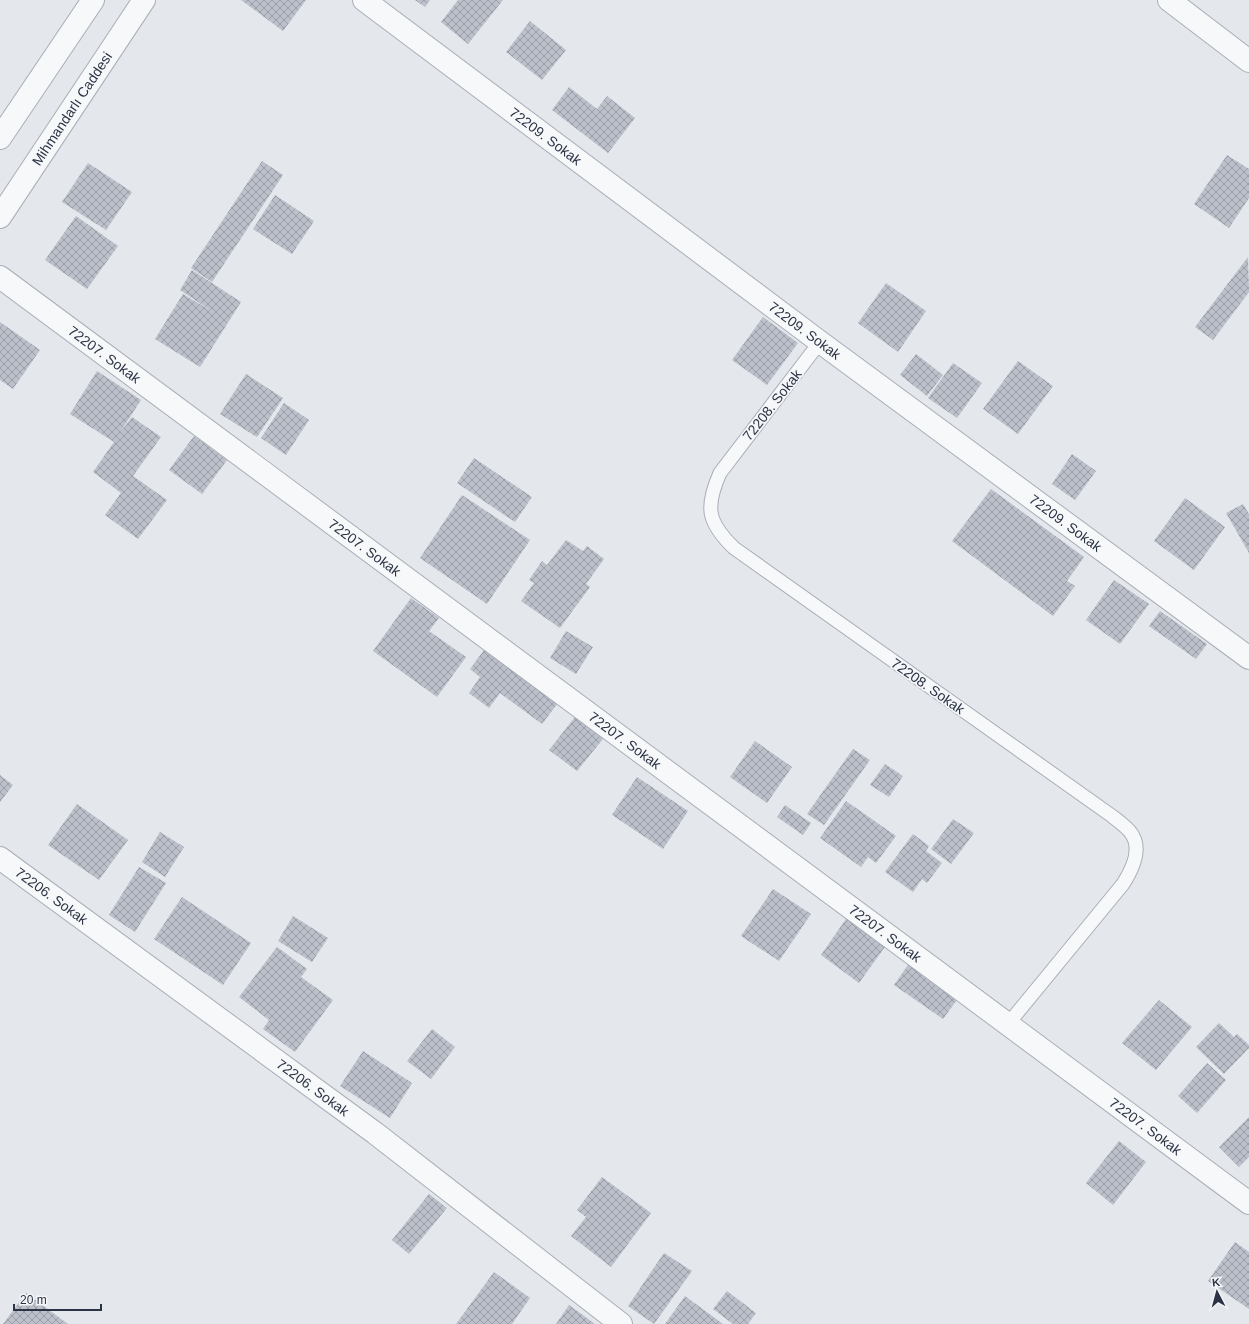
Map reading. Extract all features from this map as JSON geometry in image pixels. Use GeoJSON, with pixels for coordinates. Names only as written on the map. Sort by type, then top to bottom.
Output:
{"type":"FeatureCollection","features":[{"type":"Feature","properties":{"kind":"street"},"geometry":{"type":"LineString","coordinates":[[0,138],[93,0]]}},
{"type":"Feature","properties":{"kind":"street","name":"Mihmandarlı Caddesi"},"geometry":{"type":"LineString","coordinates":[[0,217],[144,0]]}},
{"type":"Feature","properties":{"kind":"street","name":"72209. Sokak"},"geometry":{"type":"LineString","coordinates":[[364,0],[820,342],[1249,658]]}},
{"type":"Feature","properties":{"kind":"street"},"geometry":{"type":"LineString","coordinates":[[1169,0],[1249,61]]}},
{"type":"Feature","properties":{"kind":"street","name":"72207. Sokak"},"geometry":{"type":"LineString","coordinates":[[0,277],[1249,1203]]}},
{"type":"Feature","properties":{"kind":"street","name":"72206. Sokak"},"geometry":{"type":"LineString","coordinates":[[0,858],[375,1133],[621,1324]]}},
{"type":"Feature","properties":{"kind":"lane","name":"72208. Sokak"},"geometry":{"type":"LineString","coordinates":[[820,342],[720,473],[714,488],[711,507],[712,522],[720,534],[740,553],[1112,816],[1132,834],[1136,846],[1133,869],[1123,884],[1008,1024]]}},
{"type":"Feature","properties":{"kind":"building"},"geometry":{"type":"Polygon","coordinates":[[[241,0],[306,0],[283,31],[241,0]]]}},
{"type":"Feature","properties":{"kind":"building"},"geometry":{"type":"Polygon","coordinates":[[[415,0],[430,0],[425,7],[415,0]]]}},
{"type":"Feature","properties":{"kind":"building"},"geometry":{"type":"Polygon","coordinates":[[[458,0],[503,0],[468,44],[441,22],[458,0]]]}},
{"type":"Feature","properties":{"kind":"building"},"geometry":{"type":"Polygon","coordinates":[[[530,21],[566,50],[542,80],[506,52],[530,21]]]}},
{"type":"Feature","properties":{"kind":"building"},"geometry":{"type":"Polygon","coordinates":[[[569,87],[597,109],[607,96],[635,118],[608,153],[552,110],[569,87]]]}},
{"type":"Feature","properties":{"kind":"building"},"geometry":{"type":"Polygon","coordinates":[[[1227,155],[1249,169],[1249,198],[1229,228],[1194,204],[1227,155]]]}},
{"type":"Feature","properties":{"kind":"building"},"geometry":{"type":"Polygon","coordinates":[[[262,161],[283,175],[212,282],[191,268],[262,161]]]}},
{"type":"Feature","properties":{"kind":"building"},"geometry":{"type":"Polygon","coordinates":[[[88,163],[132,192],[106,230],[62,202],[88,163]]]}},
{"type":"Feature","properties":{"kind":"building"},"geometry":{"type":"Polygon","coordinates":[[[275,195],[314,221],[292,254],[253,229],[275,195]]]}},
{"type":"Feature","properties":{"kind":"building"},"geometry":{"type":"Polygon","coordinates":[[[76,216],[118,246],[87,289],[45,260],[76,216]]]}},
{"type":"Feature","properties":{"kind":"building"},"geometry":{"type":"Polygon","coordinates":[[[1248,257],[1249,292],[1213,340],[1195,327],[1248,257]]]}},
{"type":"Feature","properties":{"kind":"building"},"geometry":{"type":"Polygon","coordinates":[[[192,270],[241,302],[200,367],[155,339],[183,294],[213,312],[180,290],[192,270]]]}},
{"type":"Feature","properties":{"kind":"building"},"geometry":{"type":"Polygon","coordinates":[[[886,283],[926,311],[898,352],[858,323],[886,283]]]}},
{"type":"Feature","properties":{"kind":"building"},"geometry":{"type":"Polygon","coordinates":[[[763,317],[798,343],[767,385],[732,360],[763,317]]]}},
{"type":"Feature","properties":{"kind":"building"},"geometry":{"type":"Polygon","coordinates":[[[0,322],[40,350],[13,389],[0,380],[0,322]]]}},
{"type":"Feature","properties":{"kind":"building"},"geometry":{"type":"Polygon","coordinates":[[[916,354],[943,375],[927,396],[900,375],[916,354]]]}},
{"type":"Feature","properties":{"kind":"building"},"geometry":{"type":"Polygon","coordinates":[[[1018,361],[1053,386],[1018,434],[983,409],[1018,361]]]}},
{"type":"Feature","properties":{"kind":"building"},"geometry":{"type":"Polygon","coordinates":[[[953,363],[982,383],[957,418],[928,398],[953,363]]]}},
{"type":"Feature","properties":{"kind":"building"},"geometry":{"type":"Polygon","coordinates":[[[97,371],[141,400],[119,434],[132,417],[161,437],[133,476],[167,500],[138,539],[105,515],[121,493],[93,472],[114,442],[70,414],[97,371]]]}},
{"type":"Feature","properties":{"kind":"building"},"geometry":{"type":"Polygon","coordinates":[[[246,374],[283,398],[257,437],[220,414],[246,374]]]}},
{"type":"Feature","properties":{"kind":"building"},"geometry":{"type":"Polygon","coordinates":[[[284,403],[309,420],[286,455],[261,438],[284,403]]]}},
{"type":"Feature","properties":{"kind":"building"},"geometry":{"type":"Polygon","coordinates":[[[194,436],[227,460],[202,494],[169,470],[194,436]]]}},
{"type":"Feature","properties":{"kind":"building"},"geometry":{"type":"Polygon","coordinates":[[[1072,454],[1096,471],[1075,500],[1052,484],[1072,454]]]}},
{"type":"Feature","properties":{"kind":"building"},"geometry":{"type":"Polygon","coordinates":[[[474,458],[532,497],[515,522],[457,483],[474,458]]]}},
{"type":"Feature","properties":{"kind":"building"},"geometry":{"type":"Polygon","coordinates":[[[991,489],[1084,557],[1067,581],[1075,586],[1053,616],[952,541],[991,489]]]}},
{"type":"Feature","properties":{"kind":"building"},"geometry":{"type":"Polygon","coordinates":[[[462,495],[530,540],[487,604],[420,558],[462,495]]]}},
{"type":"Feature","properties":{"kind":"building"},"geometry":{"type":"Polygon","coordinates":[[[1185,498],[1225,527],[1194,570],[1154,541],[1185,498]]]}},
{"type":"Feature","properties":{"kind":"building"},"geometry":{"type":"Polygon","coordinates":[[[1243,504],[1249,514],[1249,553],[1226,513],[1243,504]]]}},
{"type":"Feature","properties":{"kind":"building"},"geometry":{"type":"Polygon","coordinates":[[[566,540],[583,551],[587,546],[604,559],[586,584],[590,587],[560,628],[521,601],[534,583],[529,580],[542,561],[547,565],[566,540]]]}},
{"type":"Feature","properties":{"kind":"building"},"geometry":{"type":"Polygon","coordinates":[[[1114,580],[1149,604],[1120,644],[1086,620],[1114,580]]]}},
{"type":"Feature","properties":{"kind":"building"},"geometry":{"type":"Polygon","coordinates":[[[411,598],[439,618],[429,631],[466,657],[437,697],[373,651],[411,598]]]}},
{"type":"Feature","properties":{"kind":"building"},"geometry":{"type":"Polygon","coordinates":[[[1160,611],[1207,644],[1196,659],[1149,626],[1160,611]]]}},
{"type":"Feature","properties":{"kind":"building"},"geometry":{"type":"Polygon","coordinates":[[[566,631],[593,647],[576,674],[550,658],[566,631]]]}},
{"type":"Feature","properties":{"kind":"building"},"geometry":{"type":"Polygon","coordinates":[[[484,650],[558,703],[542,724],[500,693],[489,708],[469,693],[480,677],[470,669],[484,650]]]}},
{"type":"Feature","properties":{"kind":"building"},"geometry":{"type":"Polygon","coordinates":[[[575,717],[603,739],[577,771],[549,750],[575,717]]]}},
{"type":"Feature","properties":{"kind":"building"},"geometry":{"type":"Polygon","coordinates":[[[755,741],[792,767],[767,803],[730,777],[755,741]]]}},
{"type":"Feature","properties":{"kind":"building"},"geometry":{"type":"Polygon","coordinates":[[[853,749],[870,760],[824,825],[807,814],[853,749]]]}},
{"type":"Feature","properties":{"kind":"building"},"geometry":{"type":"Polygon","coordinates":[[[885,764],[903,776],[889,797],[870,785],[885,764]]]}},
{"type":"Feature","properties":{"kind":"building"},"geometry":{"type":"Polygon","coordinates":[[[0,775],[13,785],[0,802],[0,775]]]}},
{"type":"Feature","properties":{"kind":"building"},"geometry":{"type":"Polygon","coordinates":[[[637,777],[688,811],[663,849],[612,815],[637,777]]]}},
{"type":"Feature","properties":{"kind":"building"},"geometry":{"type":"Polygon","coordinates":[[[846,801],[896,836],[876,863],[868,857],[861,867],[820,838],[846,801]]]}},
{"type":"Feature","properties":{"kind":"building"},"geometry":{"type":"Polygon","coordinates":[[[77,804],[128,840],[99,880],[48,845],[77,804]]]}},
{"type":"Feature","properties":{"kind":"building"},"geometry":{"type":"Polygon","coordinates":[[[785,805],[811,823],[803,835],[777,817],[785,805]]]}},
{"type":"Feature","properties":{"kind":"building"},"geometry":{"type":"Polygon","coordinates":[[[953,819],[974,833],[951,864],[931,849],[953,819]]]}},
{"type":"Feature","properties":{"kind":"building"},"geometry":{"type":"Polygon","coordinates":[[[160,832],[184,847],[165,877],[142,862],[160,832]]]}},
{"type":"Feature","properties":{"kind":"building"},"geometry":{"type":"Polygon","coordinates":[[[913,834],[929,846],[926,851],[942,863],[927,883],[922,879],[913,892],[885,872],[913,834]]]}},
{"type":"Feature","properties":{"kind":"building"},"geometry":{"type":"Polygon","coordinates":[[[139,867],[166,883],[135,932],[109,915],[139,867]]]}},
{"type":"Feature","properties":{"kind":"building"},"geometry":{"type":"Polygon","coordinates":[[[773,889],[811,914],[779,961],[741,936],[773,889]]]}},
{"type":"Feature","properties":{"kind":"building"},"geometry":{"type":"Polygon","coordinates":[[[182,897],[251,943],[223,985],[154,939],[182,897]]]}},
{"type":"Feature","properties":{"kind":"building"},"geometry":{"type":"Polygon","coordinates":[[[293,916],[328,938],[312,962],[278,941],[293,916]]]}},
{"type":"Feature","properties":{"kind":"building"},"geometry":{"type":"Polygon","coordinates":[[[848,916],[887,944],[859,983],[821,955],[848,916]]]}},
{"type":"Feature","properties":{"kind":"building"},"geometry":{"type":"Polygon","coordinates":[[[277,947],[307,969],[301,977],[333,1000],[295,1052],[263,1029],[269,1020],[239,997],[277,947]]]}},
{"type":"Feature","properties":{"kind":"building"},"geometry":{"type":"Polygon","coordinates":[[[910,962],[959,997],[943,1019],[894,985],[910,962]]]}},
{"type":"Feature","properties":{"kind":"building"},"geometry":{"type":"Polygon","coordinates":[[[1159,1000],[1192,1027],[1156,1070],[1122,1043],[1159,1000]]]}},
{"type":"Feature","properties":{"kind":"building"},"geometry":{"type":"Polygon","coordinates":[[[1219,1023],[1234,1037],[1237,1034],[1249,1045],[1249,1048],[1224,1074],[1196,1047],[1219,1023]]]}},
{"type":"Feature","properties":{"kind":"building"},"geometry":{"type":"Polygon","coordinates":[[[432,1029],[455,1047],[431,1079],[407,1061],[432,1029]]]}},
{"type":"Feature","properties":{"kind":"building"},"geometry":{"type":"Polygon","coordinates":[[[363,1051],[412,1083],[390,1118],[340,1086],[363,1051]]]}},
{"type":"Feature","properties":{"kind":"building"},"geometry":{"type":"Polygon","coordinates":[[[1207,1063],[1226,1080],[1197,1113],[1178,1096],[1207,1063]]]}},
{"type":"Feature","properties":{"kind":"building"},"geometry":{"type":"Polygon","coordinates":[[[1249,1117],[1249,1157],[1239,1167],[1219,1147],[1249,1117]]]}},
{"type":"Feature","properties":{"kind":"building"},"geometry":{"type":"Polygon","coordinates":[[[1119,1141],[1146,1162],[1113,1205],[1086,1183],[1119,1141]]]}},
{"type":"Feature","properties":{"kind":"building"},"geometry":{"type":"Polygon","coordinates":[[[602,1177],[651,1213],[611,1267],[571,1236],[586,1217],[577,1210],[602,1177]]]}},
{"type":"Feature","properties":{"kind":"building"},"geometry":{"type":"Polygon","coordinates":[[[429,1194],[447,1208],[409,1254],[392,1240],[429,1194]]]}},
{"type":"Feature","properties":{"kind":"building"},"geometry":{"type":"Polygon","coordinates":[[[1235,1242],[1249,1252],[1249,1309],[1208,1281],[1235,1242]]]}},
{"type":"Feature","properties":{"kind":"building"},"geometry":{"type":"Polygon","coordinates":[[[664,1253],[692,1271],[654,1324],[628,1306],[664,1253]]]}},
{"type":"Feature","properties":{"kind":"building"},"geometry":{"type":"Polygon","coordinates":[[[494,1272],[530,1298],[512,1324],[456,1324],[494,1272]]]}},
{"type":"Feature","properties":{"kind":"building"},"geometry":{"type":"Polygon","coordinates":[[[727,1291],[756,1313],[748,1324],[733,1324],[713,1309],[727,1291]]]}},
{"type":"Feature","properties":{"kind":"building"},"geometry":{"type":"Polygon","coordinates":[[[26,1293],[68,1324],[3,1324],[26,1293]]]}},
{"type":"Feature","properties":{"kind":"building"},"geometry":{"type":"Polygon","coordinates":[[[685,1296],[723,1324],[665,1324],[685,1296]]]}},
{"type":"Feature","properties":{"kind":"building"},"geometry":{"type":"Polygon","coordinates":[[[569,1305],[595,1324],[556,1324],[569,1305]]]}}]}
